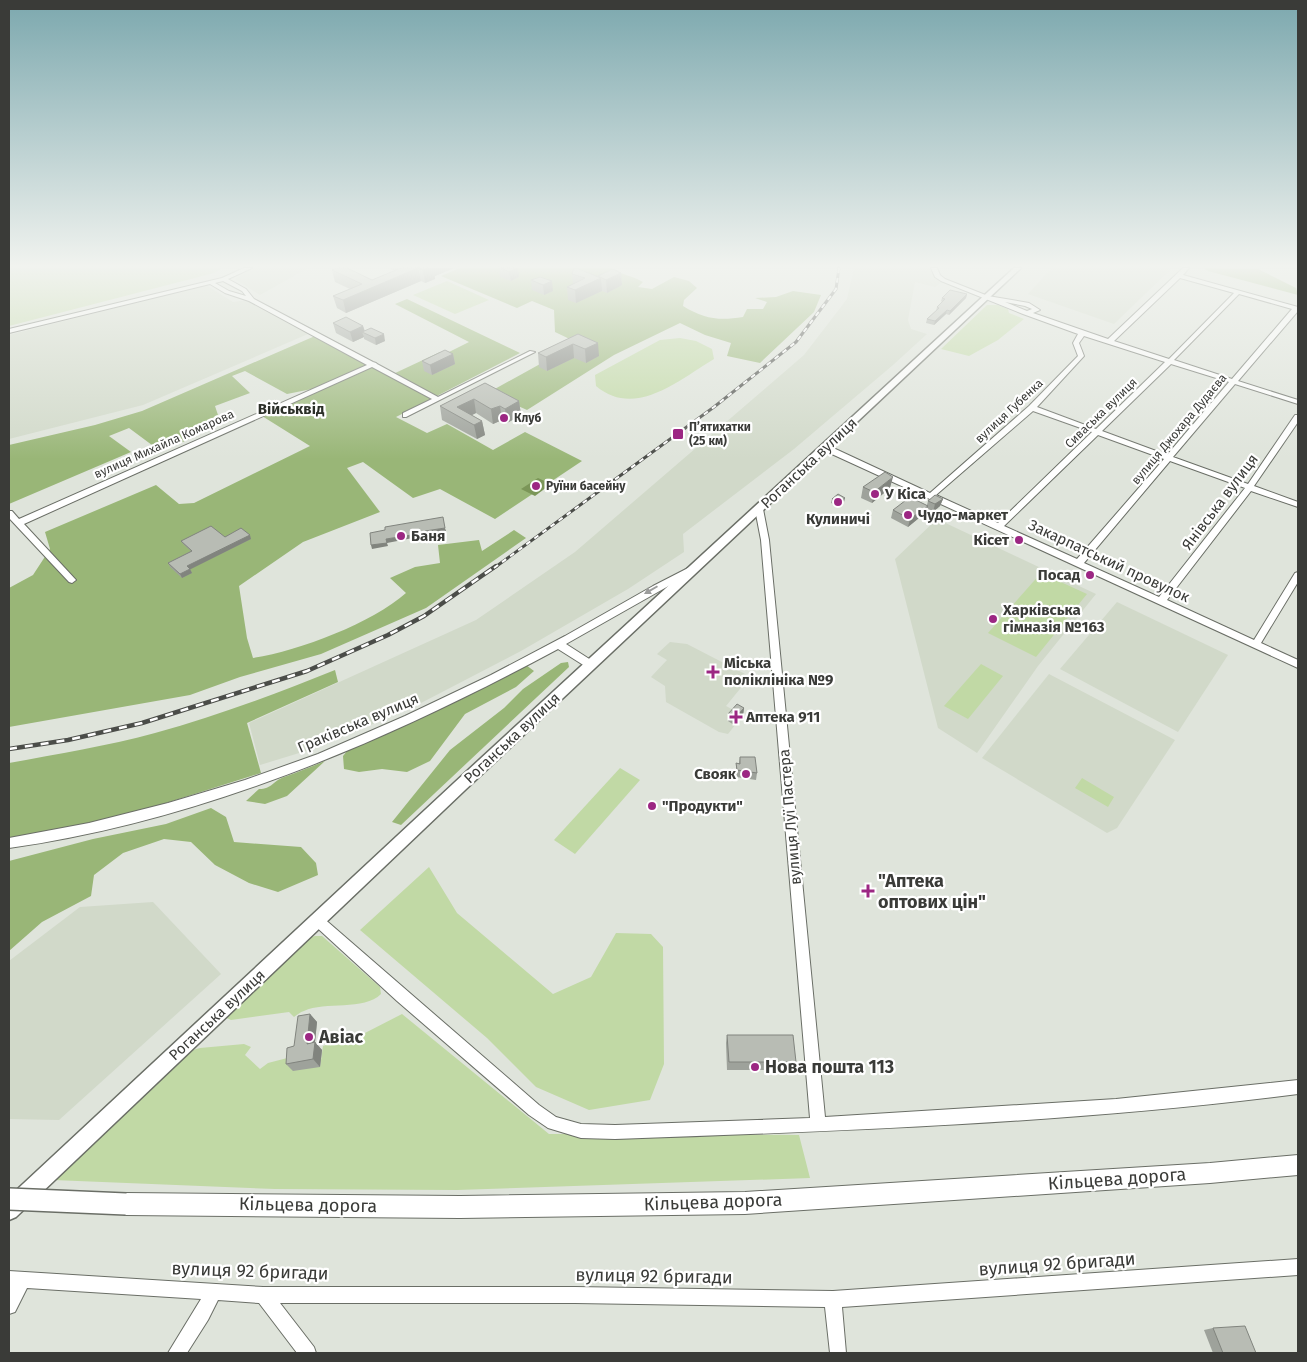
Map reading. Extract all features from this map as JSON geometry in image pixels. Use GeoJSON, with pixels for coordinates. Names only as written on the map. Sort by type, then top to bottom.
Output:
{"type":"FeatureCollection","features":[{"type":"Feature","properties":{"kind":"highway","name":"Кільцева дорога"},"geometry":{"type":"LineString","coordinates":[[9,1199],[126,1204],[460,1207],[745,1202],[1210,1173],[1298,1165]]}},
{"type":"Feature","properties":{"kind":"main road","name":"Роганська вулиця"},"geometry":{"type":"LineString","coordinates":[[9,1210],[590,665],[951,332]]}},
{"type":"Feature","properties":{"kind":"street"},"geometry":{"type":"LineString","coordinates":[[310,332],[438,399]]}},
{"type":"Feature","properties":{"kind":"street"},"geometry":{"type":"LineString","coordinates":[[1078,332],[1298,402]]}},
{"type":"Feature","properties":{"kind":"street"},"geometry":{"type":"LineString","coordinates":[[1109,342],[1120,332]]}},
{"type":"Feature","properties":{"kind":"street","name":"Сиваська вулиця"},"geometry":{"type":"LineString","coordinates":[[999,527],[1199,332]]}},
{"type":"Feature","properties":{"kind":"street","name":"вулиця Джохара Дудаєва"},"geometry":{"type":"LineString","coordinates":[[1079,564],[1278,332]]}},
{"type":"Feature","properties":{"kind":"street","name":"вулиця Губенка"},"geometry":{"type":"LineString","coordinates":[[931,496],[1032,408],[1081,356],[1076,344],[1082,333]]}},
{"type":"Feature","properties":{"kind":"street"},"geometry":{"type":"LineString","coordinates":[[406,415],[532,352]]}},
{"type":"Feature","properties":{"kind":"street","name":"вулиця Михайла Комарова"},"geometry":{"type":"LineString","coordinates":[[18,523],[374,364]]}},
{"type":"Feature","properties":{"kind":"street"},"geometry":{"type":"LineString","coordinates":[[1032,408],[1298,506]]}},
{"type":"Feature","properties":{"kind":"street","name":"Янівська вулиця"},"geometry":{"type":"LineString","coordinates":[[1161,601],[1250,487],[1298,417]]}},
{"type":"Feature","properties":{"kind":"street","name":"Закарпатський провулок"},"geometry":{"type":"LineString","coordinates":[[826,448],[1298,664]]}},
{"type":"Feature","properties":{"kind":"street","name":"вулиця Луї Пастера"},"geometry":{"type":"LineString","coordinates":[[759,510],[765,540],[818,1125]]}},
{"type":"Feature","properties":{"kind":"street"},"geometry":{"type":"LineString","coordinates":[[9,513],[72,580]]}},
{"type":"Feature","properties":{"kind":"street","name":"Граківська вулиця"},"geometry":{"type":"LineString","coordinates":[[9,844],[168,809],[340,750],[446,701],[558,644],[657,587],[695,568]]}},
{"type":"Feature","properties":{"kind":"street"},"geometry":{"type":"LineString","coordinates":[[1256,644],[1298,575]]}},
{"type":"Feature","properties":{"kind":"street"},"geometry":{"type":"LineString","coordinates":[[558,644],[590,665]]}},
{"type":"Feature","properties":{"kind":"street"},"geometry":{"type":"LineString","coordinates":[[317,920],[409,1003],[534,1110],[553,1123],[582,1131],[615,1132],[818,1125],[1116,1106],[1298,1088]]}},
{"type":"Feature","properties":{"kind":"street","name":"вулиця 92 бригади"},"geometry":{"type":"LineString","coordinates":[[16,1279],[263,1295],[575,1295],[833,1298],[1298,1267]]}},
{"type":"Feature","properties":{"kind":"street"},"geometry":{"type":"LineString","coordinates":[[9,1306],[16,1279]]}},
{"type":"Feature","properties":{"kind":"street"},"geometry":{"type":"LineString","coordinates":[[177,1353],[214,1291]]}},
{"type":"Feature","properties":{"kind":"street"},"geometry":{"type":"LineString","coordinates":[[263,1295],[308,1353]]}},
{"type":"Feature","properties":{"kind":"street"},"geometry":{"type":"LineString","coordinates":[[833,1298],[838,1353]]}},
{"type":"Feature","properties":{"kind":"shaded area"},"geometry":{"type":"Polygon","coordinates":[[[23,332],[304,332],[308,334],[143,405],[9,439],[9,335],[23,332]]]}},
{"type":"Feature","properties":{"kind":"shaded area"},"geometry":{"type":"Polygon","coordinates":[[[449,332],[475,332],[520,353],[396,417],[427,433],[447,424],[493,450],[525,432],[582,461],[495,519],[440,489],[413,498],[363,462],[347,468],[380,512],[303,542],[239,586],[247,638],[253,658],[313,642],[374,615],[406,593],[390,578],[415,567],[440,563],[438,545],[479,540],[482,551],[514,530],[526,538],[426,608],[321,654],[240,677],[190,695],[9,727],[9,588],[33,575],[50,549],[45,532],[156,485],[179,504],[194,503],[310,446],[262,416],[373,366],[391,375],[440,352],[445,354],[469,342],[449,332]]]}},
{"type":"Feature","properties":{"kind":"shaded area"},"geometry":{"type":"Polygon","coordinates":[[[555,332],[662,332],[614,355],[527,410],[498,397],[493,390],[578,343],[555,332]]]}},
{"type":"Feature","properties":{"kind":"shaded area"},"geometry":{"type":"Polygon","coordinates":[[[698,332],[793,332],[760,363],[727,356],[731,343],[698,332]]]}},
{"type":"Feature","properties":{"kind":"shaded area"},"geometry":{"type":"Polygon","coordinates":[[[822,332],[919,332],[927,334],[794,449],[683,534],[684,552],[628,589],[521,651],[421,703],[322,746],[260,765],[249,723],[476,620],[575,552],[804,355],[822,332]]]}},
{"type":"Feature","properties":{"kind":"shaded area"},"geometry":{"type":"Polygon","coordinates":[[[959,332],[1008,332],[998,340],[969,356],[941,349],[959,332]]]}},
{"type":"Feature","properties":{"kind":"shaded area"},"geometry":{"type":"Polygon","coordinates":[[[315,336],[370,364],[312,389],[287,394],[245,371],[232,376],[250,393],[215,406],[218,415],[182,434],[190,439],[160,451],[129,428],[109,436],[131,452],[9,504],[9,445],[95,425],[142,411],[315,336]]]}},
{"type":"Feature","properties":{"kind":"shaded area"},"geometry":{"type":"Polygon","coordinates":[[[680,338],[696,341],[712,349],[714,359],[672,385],[656,393],[641,397],[626,399],[611,395],[596,386],[595,375],[660,340],[680,338]]]}},
{"type":"Feature","properties":{"kind":"shaded area","name":"Руїни басейну"},"geometry":{"type":"Polygon","coordinates":[[[538,478],[551,484],[535,496],[521,489],[538,478]]]}},
{"type":"Feature","properties":{"kind":"shaded area","name":"Харківська гімназія №163"},"geometry":{"type":"Polygon","coordinates":[[[937,519],[1096,594],[1038,666],[977,753],[938,728],[895,559],[937,519]]]}},
{"type":"Feature","properties":{"kind":"shaded area"},"geometry":{"type":"Polygon","coordinates":[[[1041,573],[1087,594],[1036,657],[988,633],[1041,573]]]}},
{"type":"Feature","properties":{"kind":"shaded area"},"geometry":{"type":"Polygon","coordinates":[[[1117,602],[1228,655],[1178,732],[1060,669],[1117,602]]]}},
{"type":"Feature","properties":{"kind":"shaded area"},"geometry":{"type":"Polygon","coordinates":[[[670,642],[687,644],[747,675],[748,679],[726,706],[743,715],[728,734],[719,732],[666,702],[665,686],[651,677],[667,660],[657,654],[670,642]]]}},
{"type":"Feature","properties":{"kind":"shaded area"},"geometry":{"type":"Polygon","coordinates":[[[568,662],[569,667],[401,825],[392,822],[450,750],[504,708],[523,689],[561,663],[568,662]]]}},
{"type":"Feature","properties":{"kind":"shaded area"},"geometry":{"type":"Polygon","coordinates":[[[981,664],[1003,676],[968,719],[944,706],[981,664]]]}},
{"type":"Feature","properties":{"kind":"shaded area"},"geometry":{"type":"Polygon","coordinates":[[[526,665],[534,671],[516,687],[465,714],[430,761],[407,772],[382,769],[359,772],[344,769],[343,756],[347,751],[448,705],[526,665]]]}},
{"type":"Feature","properties":{"kind":"shaded area"},"geometry":{"type":"Polygon","coordinates":[[[335,670],[338,682],[247,723],[261,773],[163,804],[93,822],[9,840],[9,763],[101,746],[155,733],[246,704],[335,670]]]}},
{"type":"Feature","properties":{"kind":"shaded area"},"geometry":{"type":"Polygon","coordinates":[[[1049,674],[1175,740],[1117,828],[1107,833],[982,758],[1049,674]]]}},
{"type":"Feature","properties":{"kind":"shaded area"},"geometry":{"type":"Polygon","coordinates":[[[325,761],[287,796],[265,804],[246,801],[259,789],[267,788],[280,779],[325,761]]]}},
{"type":"Feature","properties":{"kind":"shaded area"},"geometry":{"type":"Polygon","coordinates":[[[620,768],[640,780],[575,854],[554,840],[620,768]]]}},
{"type":"Feature","properties":{"kind":"shaded area"},"geometry":{"type":"Polygon","coordinates":[[[1082,778],[1114,797],[1108,807],[1075,788],[1082,778]]]}},
{"type":"Feature","properties":{"kind":"shaded area"},"geometry":{"type":"Polygon","coordinates":[[[211,808],[226,817],[234,842],[301,847],[316,863],[318,875],[278,892],[249,883],[215,865],[191,842],[164,839],[123,853],[94,875],[91,896],[42,922],[9,951],[9,861],[93,839],[166,824],[211,808]]]}},
{"type":"Feature","properties":{"kind":"shaded area"},"geometry":{"type":"Polygon","coordinates":[[[429,867],[457,913],[553,994],[591,977],[616,933],[651,934],[663,947],[664,1064],[650,1100],[589,1110],[536,1087],[487,1038],[360,930],[429,867]]]}},
{"type":"Feature","properties":{"kind":"shaded area"},"geometry":{"type":"Polygon","coordinates":[[[153,902],[221,974],[59,1120],[9,1119],[9,961],[80,907],[153,902]]]}},
{"type":"Feature","properties":{"kind":"shaded area"},"geometry":{"type":"Polygon","coordinates":[[[322,936],[380,987],[381,994],[365,1002],[313,1008],[301,1012],[294,1017],[289,1012],[231,1020],[224,1017],[306,939],[322,936]]]}},
{"type":"Feature","properties":{"kind":"shaded area"},"geometry":{"type":"Polygon","coordinates":[[[402,1014],[549,1134],[799,1135],[810,1178],[457,1190],[275,1189],[53,1180],[186,1052],[200,1048],[244,1044],[251,1047],[245,1055],[260,1069],[268,1063],[295,1056],[320,1067],[323,1046],[365,1033],[402,1014]]]}},
{"type":"Feature","properties":{"kind":"building"},"geometry":{"type":"Polygon","coordinates":[[[362,332],[379,332],[384,334],[375,338],[362,332]]]}},
{"type":"Feature","properties":{"kind":"building"},"geometry":{"type":"Polygon","coordinates":[[[578,334],[598,343],[585,349],[573,344],[546,357],[538,353],[578,334]]]}},
{"type":"Feature","properties":{"kind":"building"},"geometry":{"type":"Polygon","coordinates":[[[445,350],[453,354],[430,365],[422,361],[445,350]]]}},
{"type":"Feature","properties":{"kind":"building"},"geometry":{"type":"Polygon","coordinates":[[[485,383],[519,401],[505,409],[500,406],[491,409],[474,399],[457,407],[482,421],[474,425],[440,406],[485,383]]]}},
{"type":"Feature","properties":{"kind":"building"},"geometry":{"type":"Polygon","coordinates":[[[885,472],[893,477],[874,492],[863,487],[885,472]]]}},
{"type":"Feature","properties":{"kind":"building"},"geometry":{"type":"Polygon","coordinates":[[[838,494],[845,498],[839,502],[832,499],[838,494]]]}},
{"type":"Feature","properties":{"kind":"building"},"geometry":{"type":"Polygon","coordinates":[[[935,495],[943,499],[935,504],[928,501],[935,495]]]}},
{"type":"Feature","properties":{"kind":"building"},"geometry":{"type":"Polygon","coordinates":[[[910,497],[928,506],[910,519],[893,510],[910,497]]]}},
{"type":"Feature","properties":{"kind":"building","name":"Баня"},"geometry":{"type":"Polygon","coordinates":[[[443,517],[445,528],[425,531],[426,535],[418,537],[418,534],[386,539],[387,543],[371,545],[370,533],[385,530],[385,527],[443,517]]]}},
{"type":"Feature","properties":{"kind":"building"},"geometry":{"type":"Polygon","coordinates":[[[211,526],[225,537],[241,528],[250,535],[187,566],[190,569],[180,574],[168,563],[192,551],[181,541],[211,526]]]}},
{"type":"Feature","properties":{"kind":"building"},"geometry":{"type":"Polygon","coordinates":[[[737,704],[744,708],[735,718],[728,714],[737,704]]]}},
{"type":"Feature","properties":{"kind":"building"},"geometry":{"type":"Polygon","coordinates":[[[740,757],[755,757],[757,773],[737,770],[736,763],[740,764],[740,757]]]}},
{"type":"Feature","properties":{"kind":"building"},"geometry":{"type":"Polygon","coordinates":[[[310,1014],[307,1044],[315,1042],[313,1059],[286,1064],[287,1048],[294,1046],[298,1016],[310,1014]]]}},
{"type":"Feature","properties":{"kind":"building"},"geometry":{"type":"Polygon","coordinates":[[[727,1035],[793,1035],[796,1062],[729,1062],[727,1035]]]}},
{"type":"Feature","properties":{"kind":"building"},"geometry":{"type":"Polygon","coordinates":[[[1245,1326],[1256,1353],[1223,1353],[1213,1328],[1245,1326]]]}},
{"type":"Feature","properties":{"kind":"railway"},"geometry":{"type":"LineString","coordinates":[[494,568],[714,407],[796,342],[804,332]]}},
{"type":"Feature","properties":{"kind":"railway"},"geometry":{"type":"LineString","coordinates":[[9,749],[68,740],[142,723],[307,671],[388,635],[424,616],[496,566]]}},
{"type":"Feature","properties":{"kind":"place","name":"Клуб"},"geometry":{"type":"Point","coordinates":[504,418]}},
{"type":"Feature","properties":{"kind":"place","name":"Пʼятихатки (25 км)"},"geometry":{"type":"Point","coordinates":[678,434]}},
{"type":"Feature","properties":{"kind":"place","name":"Руїни басейну"},"geometry":{"type":"Point","coordinates":[536,486]}},
{"type":"Feature","properties":{"kind":"place","name":"У Кіса"},"geometry":{"type":"Point","coordinates":[875,494]}},
{"type":"Feature","properties":{"kind":"place","name":"Кулиничі"},"geometry":{"type":"Point","coordinates":[838,502]}},
{"type":"Feature","properties":{"kind":"place","name":"Чудо-маркет"},"geometry":{"type":"Point","coordinates":[908,515]}},
{"type":"Feature","properties":{"kind":"place","name":"Баня"},"geometry":{"type":"Point","coordinates":[401,536]}},
{"type":"Feature","properties":{"kind":"place","name":"Кісет"},"geometry":{"type":"Point","coordinates":[1019,540]}},
{"type":"Feature","properties":{"kind":"place","name":"Посад"},"geometry":{"type":"Point","coordinates":[1090,575]}},
{"type":"Feature","properties":{"kind":"place","name":"Харківська гімназія №163"},"geometry":{"type":"Point","coordinates":[993,619]}},
{"type":"Feature","properties":{"kind":"place","name":"Міська поліклініка №9"},"geometry":{"type":"Point","coordinates":[713,672]}},
{"type":"Feature","properties":{"kind":"place","name":"Аптека 911"},"geometry":{"type":"Point","coordinates":[736,717]}},
{"type":"Feature","properties":{"kind":"place","name":"Свояк"},"geometry":{"type":"Point","coordinates":[746,774]}},
{"type":"Feature","properties":{"kind":"place","name":"\"Продукти\""},"geometry":{"type":"Point","coordinates":[652,806]}},
{"type":"Feature","properties":{"kind":"place","name":"\"Аптека оптових цін\""},"geometry":{"type":"Point","coordinates":[868,891]}},
{"type":"Feature","properties":{"kind":"place","name":"Авіас"},"geometry":{"type":"Point","coordinates":[309,1037]}},
{"type":"Feature","properties":{"kind":"place","name":"Нова пошта 113"},"geometry":{"type":"Point","coordinates":[755,1067]}},
{"type":"Feature","properties":{"kind":"district","name":"Військвід"},"geometry":{"type":"Point","coordinates":[291,409]}}]}
